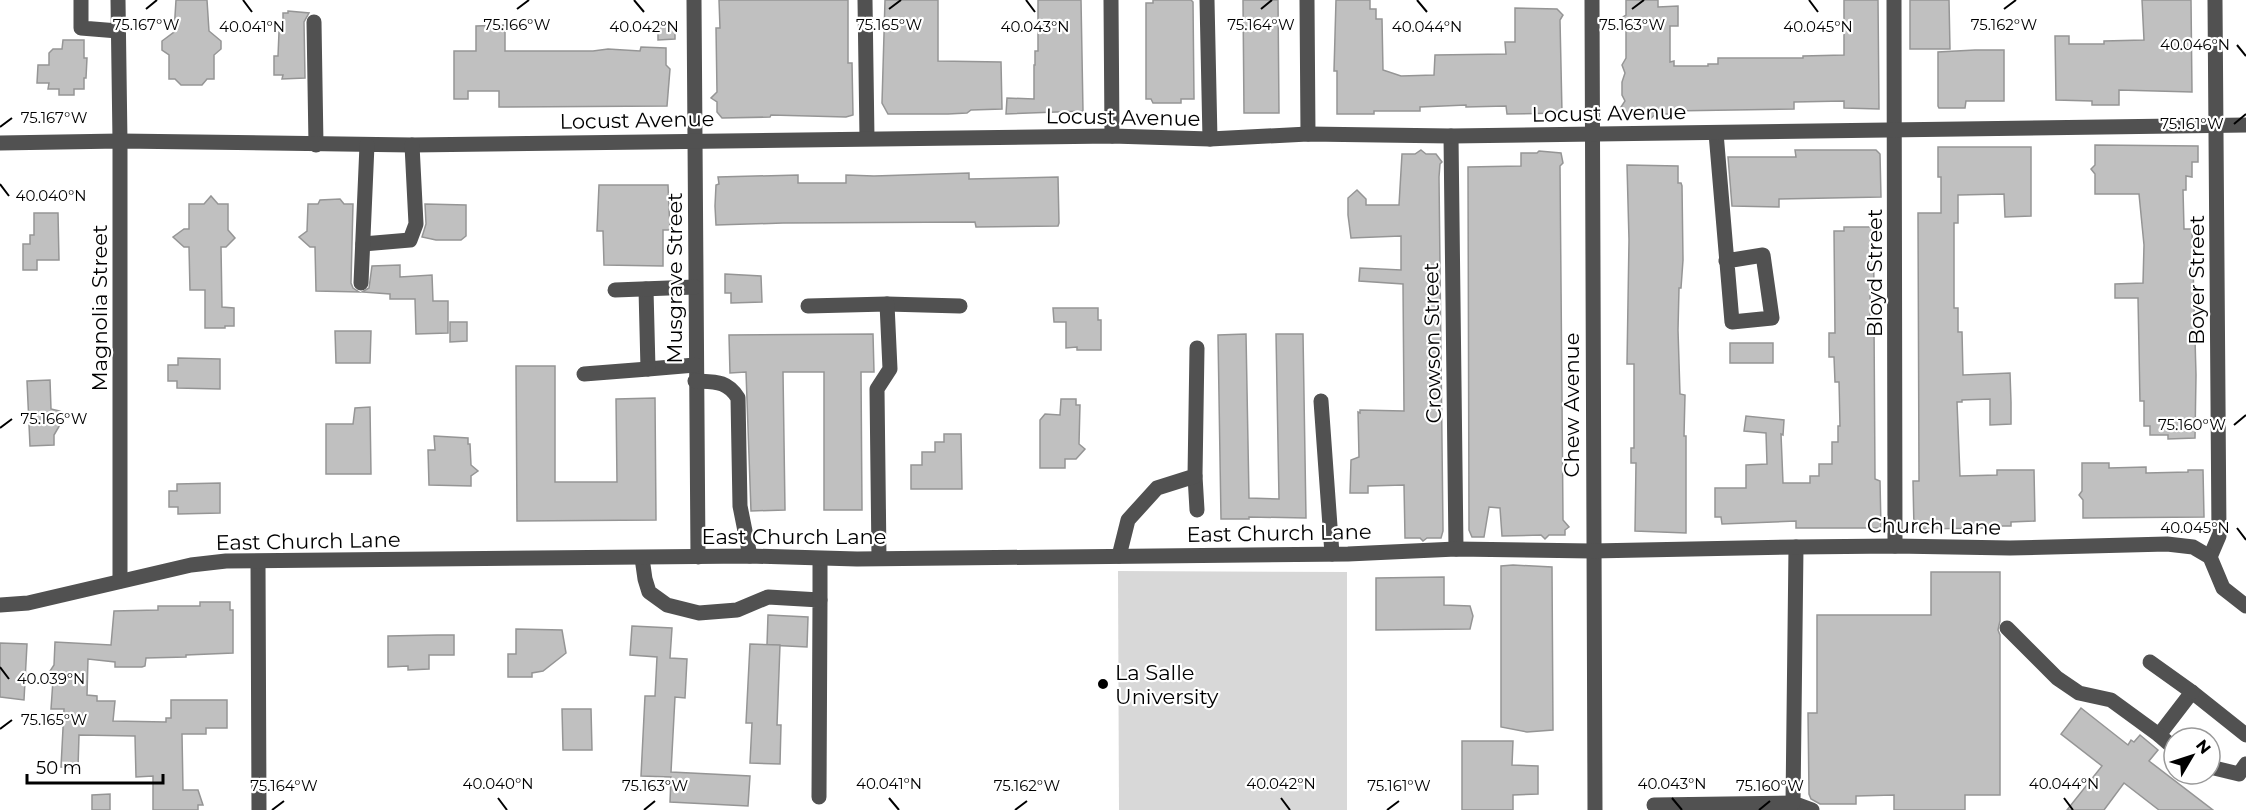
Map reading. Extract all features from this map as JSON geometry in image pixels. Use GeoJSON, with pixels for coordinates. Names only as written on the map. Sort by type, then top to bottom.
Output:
{"type":"FeatureCollection","features":[{"type":"Feature","properties":{"kind":"street"},"geometry":{"type":"LineString","coordinates":[[81,0],[81,28],[118,31]]}},
{"type":"Feature","properties":{"kind":"street","name":"Magnolia Street"},"geometry":{"type":"LineString","coordinates":[[118,0],[120,581]]}},
{"type":"Feature","properties":{"kind":"street","name":"Musgrave Street"},"geometry":{"type":"LineString","coordinates":[[694,0],[698,557]]}},
{"type":"Feature","properties":{"kind":"street"},"geometry":{"type":"LineString","coordinates":[[865,0],[867,138]]}},
{"type":"Feature","properties":{"kind":"street"},"geometry":{"type":"LineString","coordinates":[[1111,0],[1112,136]]}},
{"type":"Feature","properties":{"kind":"street"},"geometry":{"type":"LineString","coordinates":[[1208,0],[1210,139]]}},
{"type":"Feature","properties":{"kind":"street"},"geometry":{"type":"LineString","coordinates":[[1307,0],[1308,134]]}},
{"type":"Feature","properties":{"kind":"street","name":"Chew Avenue"},"geometry":{"type":"LineString","coordinates":[[1592,0],[1592,551],[1595,810]]}},
{"type":"Feature","properties":{"kind":"street","name":"Bloyd Street"},"geometry":{"type":"LineString","coordinates":[[1894,0],[1895,546]]}},
{"type":"Feature","properties":{"kind":"street","name":"Boyer Street"},"geometry":{"type":"LineString","coordinates":[[2210,557],[2219,536],[2215,0]]}},
{"type":"Feature","properties":{"kind":"street"},"geometry":{"type":"LineString","coordinates":[[314,22],[316,145]]}},
{"type":"Feature","properties":{"kind":"street","name":"Locust Avenue"},"geometry":{"type":"LineString","coordinates":[[0,143],[120,141],[412,145],[1112,136],[1210,139],[1308,134],[1451,136],[2246,125]]}},
{"type":"Feature","properties":{"kind":"street"},"geometry":{"type":"LineString","coordinates":[[1716,133],[1726,261],[1732,322],[1772,318],[1763,255],[1726,261]]}},
{"type":"Feature","properties":{"kind":"street","name":"Crowson Street"},"geometry":{"type":"LineString","coordinates":[[1451,136],[1456,549]]}},
{"type":"Feature","properties":{"kind":"street"},"geometry":{"type":"LineString","coordinates":[[361,283],[367,145]]}},
{"type":"Feature","properties":{"kind":"street"},"geometry":{"type":"LineString","coordinates":[[363,244],[410,240],[416,224],[412,145]]}},
{"type":"Feature","properties":{"kind":"street"},"geometry":{"type":"LineString","coordinates":[[615,290],[695,287]]}},
{"type":"Feature","properties":{"kind":"street"},"geometry":{"type":"LineString","coordinates":[[646,289],[648,369]]}},
{"type":"Feature","properties":{"kind":"street"},"geometry":{"type":"LineString","coordinates":[[879,558],[877,389],[890,369],[887,304]]}},
{"type":"Feature","properties":{"kind":"street"},"geometry":{"type":"LineString","coordinates":[[808,306],[887,304],[960,306]]}},
{"type":"Feature","properties":{"kind":"street"},"geometry":{"type":"LineString","coordinates":[[1197,348],[1195,476],[1197,510]]}},
{"type":"Feature","properties":{"kind":"street"},"geometry":{"type":"LineString","coordinates":[[584,374],[695,365]]}},
{"type":"Feature","properties":{"kind":"street"},"geometry":{"type":"LineString","coordinates":[[695,381],[720,383],[732,388],[738,398],[740,506],[750,556]]}},
{"type":"Feature","properties":{"kind":"street"},"geometry":{"type":"LineString","coordinates":[[1321,401],[1332,554]]}},
{"type":"Feature","properties":{"kind":"street"},"geometry":{"type":"LineString","coordinates":[[1119,556],[1128,520],[1157,488],[1195,476]]}},
{"type":"Feature","properties":{"kind":"street","name":"Church Lane"},"geometry":{"type":"LineString","coordinates":[[1592,551],[1895,546],[2010,548],[2167,544],[2193,547],[2210,557]]}},
{"type":"Feature","properties":{"kind":"street"},"geometry":{"type":"LineString","coordinates":[[1793,802],[1796,547]]}},
{"type":"Feature","properties":{"kind":"street","name":"East Church Lane"},"geometry":{"type":"LineString","coordinates":[[0,605],[28,603],[206,562],[750,556],[820,559],[1332,554],[1456,549],[1592,551]]}},
{"type":"Feature","properties":{"kind":"street"},"geometry":{"type":"LineString","coordinates":[[2210,557],[2223,588],[2246,606]]}},
{"type":"Feature","properties":{"kind":"street"},"geometry":{"type":"LineString","coordinates":[[642,558],[649,592],[667,605],[699,613],[737,610],[768,597],[820,600]]}},
{"type":"Feature","properties":{"kind":"street"},"geometry":{"type":"LineString","coordinates":[[819,797],[820,559]]}},
{"type":"Feature","properties":{"kind":"street"},"geometry":{"type":"LineString","coordinates":[[258,562],[259,810]]}},
{"type":"Feature","properties":{"kind":"street"},"geometry":{"type":"LineString","coordinates":[[2007,628],[2057,678],[2079,693],[2111,700],[2162,738]]}},
{"type":"Feature","properties":{"kind":"street"},"geometry":{"type":"LineString","coordinates":[[2150,662],[2246,735]]}},
{"type":"Feature","properties":{"kind":"street"},"geometry":{"type":"LineString","coordinates":[[2159,735],[2192,692]]}},
{"type":"Feature","properties":{"kind":"street"},"geometry":{"type":"LineString","coordinates":[[2222,770],[2239,774],[2246,764]]}},
{"type":"Feature","properties":{"kind":"street"},"geometry":{"type":"LineString","coordinates":[[1654,805],[1793,802],[1812,810]]}},
{"type":"Feature","properties":{"kind":"shaded area"},"geometry":{"type":"Polygon","coordinates":[[[1118,571],[1347,572],[1347,810],[1119,810],[1118,571]]]}},
{"type":"Feature","properties":{"kind":"building"},"geometry":{"type":"Polygon","coordinates":[[[176,0],[207,0],[209,31],[221,41],[221,49],[214,55],[214,79],[207,79],[202,85],[181,85],[175,79],[169,79],[169,55],[162,50],[162,41],[174,32],[176,0]]]}},
{"type":"Feature","properties":{"kind":"building"},"geometry":{"type":"Polygon","coordinates":[[[719,0],[848,0],[848,63],[852,63],[853,115],[846,117],[771,115],[770,117],[722,118],[717,112],[717,102],[711,98],[717,92],[716,28],[720,28],[719,0]]]}},
{"type":"Feature","properties":{"kind":"building"},"geometry":{"type":"Polygon","coordinates":[[[885,0],[938,0],[938,61],[1001,62],[1002,109],[971,110],[967,113],[948,114],[888,114],[882,103],[885,0]]]}},
{"type":"Feature","properties":{"kind":"building"},"geometry":{"type":"Polygon","coordinates":[[[1038,0],[1081,0],[1083,111],[1006,114],[1007,98],[1034,99],[1035,51],[1038,51],[1038,0]]]}},
{"type":"Feature","properties":{"kind":"building"},"geometry":{"type":"Polygon","coordinates":[[[1153,0],[1191,0],[1193,2],[1194,99],[1181,99],[1181,103],[1153,103],[1151,99],[1146,99],[1146,3],[1153,3],[1153,0]]]}},
{"type":"Feature","properties":{"kind":"building"},"geometry":{"type":"Polygon","coordinates":[[[1243,0],[1278,0],[1279,113],[1244,113],[1243,0]]]}},
{"type":"Feature","properties":{"kind":"building"},"geometry":{"type":"Polygon","coordinates":[[[1336,0],[1370,0],[1370,9],[1376,9],[1376,19],[1382,19],[1383,70],[1401,76],[1434,75],[1435,55],[1506,54],[1505,42],[1515,42],[1515,8],[1557,9],[1563,15],[1560,20],[1562,113],[1507,114],[1506,106],[1466,107],[1466,105],[1420,107],[1420,111],[1337,114],[1337,71],[1334,71],[1336,0]]]}},
{"type":"Feature","properties":{"kind":"building"},"geometry":{"type":"Polygon","coordinates":[[[1626,0],[1658,0],[1658,7],[1678,6],[1678,26],[1670,26],[1670,62],[1674,61],[1674,66],[1708,66],[1708,64],[1718,64],[1718,58],[1803,58],[1803,56],[1844,55],[1844,0],[1878,0],[1879,109],[1844,108],[1844,101],[1794,102],[1794,109],[1670,111],[1670,114],[1656,114],[1650,119],[1645,114],[1626,115],[1621,107],[1625,101],[1622,95],[1625,73],[1622,65],[1626,58],[1626,28],[1623,28],[1623,17],[1626,15],[1626,0]]]}},
{"type":"Feature","properties":{"kind":"building"},"geometry":{"type":"Polygon","coordinates":[[[1910,0],[1949,0],[1950,49],[1910,49],[1910,0]]]}},
{"type":"Feature","properties":{"kind":"building"},"geometry":{"type":"Polygon","coordinates":[[[2142,0],[2191,0],[2192,92],[2119,90],[2119,105],[2092,105],[2092,101],[2056,100],[2055,36],[2069,36],[2069,44],[2104,44],[2104,41],[2144,40],[2142,0]]]}},
{"type":"Feature","properties":{"kind":"building"},"geometry":{"type":"Polygon","coordinates":[[[288,11],[309,13],[304,22],[305,78],[282,79],[283,75],[274,75],[274,56],[278,56],[279,32],[283,32],[283,13],[288,13],[288,11]]]}},
{"type":"Feature","properties":{"kind":"building"},"geometry":{"type":"Polygon","coordinates":[[[675,24],[675,39],[658,40],[658,25],[675,24]]]}},
{"type":"Feature","properties":{"kind":"building"},"geometry":{"type":"Polygon","coordinates":[[[505,25],[505,51],[608,49],[640,51],[641,47],[666,48],[666,65],[670,69],[667,106],[499,107],[499,91],[468,91],[468,99],[454,99],[454,51],[476,51],[476,26],[505,25]]]}},
{"type":"Feature","properties":{"kind":"building"},"geometry":{"type":"Polygon","coordinates":[[[63,40],[84,40],[84,58],[87,58],[84,89],[74,89],[74,95],[59,95],[59,89],[48,89],[49,83],[37,83],[38,65],[49,65],[49,53],[53,49],[62,49],[63,40]]]}},
{"type":"Feature","properties":{"kind":"building"},"geometry":{"type":"Polygon","coordinates":[[[2004,50],[2004,101],[1966,101],[1965,108],[1939,108],[1938,52],[2004,50]]]}},
{"type":"Feature","properties":{"kind":"building"},"geometry":{"type":"Polygon","coordinates":[[[2095,145],[2198,146],[2198,162],[2192,162],[2192,177],[2186,176],[2186,190],[2183,190],[2184,229],[2192,229],[2196,375],[2195,438],[2168,439],[2168,435],[2150,435],[2150,426],[2144,426],[2144,401],[2140,401],[2138,298],[2115,298],[2115,284],[2143,283],[2144,245],[2139,194],[2095,194],[2095,174],[2091,169],[2095,165],[2095,145]]]}},
{"type":"Feature","properties":{"kind":"building"},"geometry":{"type":"Polygon","coordinates":[[[1938,147],[2031,147],[2031,216],[2005,217],[2004,194],[1958,195],[1958,223],[1954,223],[1954,308],[1958,308],[1958,332],[1962,332],[1963,375],[2010,373],[2011,424],[1990,425],[1990,399],[1957,402],[1960,476],[1997,475],[1997,470],[2034,470],[2035,521],[2011,522],[2011,526],[1991,526],[1991,528],[1914,529],[1913,481],[1919,481],[1918,213],[1941,213],[1938,147]]]}},
{"type":"Feature","properties":{"kind":"building"},"geometry":{"type":"Polygon","coordinates":[[[1421,150],[1426,154],[1436,154],[1442,162],[1439,177],[1443,531],[1441,538],[1427,538],[1423,541],[1420,538],[1405,538],[1404,485],[1368,486],[1368,493],[1350,493],[1351,460],[1359,457],[1358,412],[1360,413],[1360,410],[1404,411],[1403,284],[1359,281],[1360,268],[1401,270],[1401,236],[1351,238],[1348,215],[1348,198],[1357,190],[1366,199],[1366,205],[1399,205],[1402,154],[1415,154],[1421,150]]]}},
{"type":"Feature","properties":{"kind":"building"},"geometry":{"type":"Polygon","coordinates":[[[1795,150],[1876,150],[1880,154],[1881,197],[1779,199],[1779,207],[1732,206],[1728,157],[1796,157],[1795,150]]]}},
{"type":"Feature","properties":{"kind":"building"},"geometry":{"type":"Polygon","coordinates":[[[1539,151],[1561,153],[1563,163],[1560,166],[1563,520],[1569,527],[1565,530],[1565,535],[1549,535],[1545,539],[1541,535],[1502,536],[1500,508],[1489,507],[1484,537],[1472,537],[1469,530],[1468,167],[1521,166],[1521,153],[1539,151]]]}},
{"type":"Feature","properties":{"kind":"building"},"geometry":{"type":"Polygon","coordinates":[[[1627,165],[1678,166],[1678,183],[1682,186],[1683,260],[1681,288],[1679,288],[1678,330],[1680,394],[1685,395],[1686,533],[1635,531],[1636,463],[1631,463],[1631,448],[1634,448],[1634,364],[1627,364],[1629,240],[1627,165]]]}},
{"type":"Feature","properties":{"kind":"building"},"geometry":{"type":"Polygon","coordinates":[[[969,173],[969,179],[1058,177],[1058,226],[976,227],[975,222],[716,225],[718,177],[798,175],[798,183],[846,183],[846,175],[969,173]]]}},
{"type":"Feature","properties":{"kind":"building"},"geometry":{"type":"Polygon","coordinates":[[[599,185],[668,185],[670,230],[663,230],[663,266],[604,265],[603,231],[597,231],[599,185]]]}},
{"type":"Feature","properties":{"kind":"building"},"geometry":{"type":"Polygon","coordinates":[[[211,196],[218,204],[228,204],[228,230],[235,238],[226,247],[221,247],[222,307],[234,308],[234,326],[225,326],[225,328],[205,328],[205,290],[190,290],[189,247],[184,247],[173,237],[184,229],[189,229],[189,204],[204,204],[211,196]]]}},
{"type":"Feature","properties":{"kind":"building"},"geometry":{"type":"Polygon","coordinates":[[[340,199],[344,204],[353,204],[351,283],[353,288],[359,292],[316,291],[315,247],[310,247],[299,237],[307,231],[308,204],[318,204],[320,200],[340,199]]]}},
{"type":"Feature","properties":{"kind":"building"},"geometry":{"type":"Polygon","coordinates":[[[425,204],[466,205],[466,236],[461,240],[436,240],[422,237],[426,224],[425,204]]]}},
{"type":"Feature","properties":{"kind":"building"},"geometry":{"type":"Polygon","coordinates":[[[34,213],[58,213],[59,260],[37,260],[37,270],[23,270],[23,244],[30,244],[30,235],[34,235],[34,213]]]}},
{"type":"Feature","properties":{"kind":"building"},"geometry":{"type":"Polygon","coordinates":[[[1844,227],[1873,227],[1874,286],[1870,286],[1870,322],[1874,322],[1875,479],[1880,481],[1881,528],[1796,528],[1796,521],[1722,524],[1721,517],[1715,517],[1715,488],[1746,488],[1746,465],[1767,464],[1766,433],[1744,431],[1746,416],[1784,420],[1783,435],[1781,434],[1783,483],[1810,483],[1810,476],[1819,476],[1819,464],[1832,464],[1832,442],[1838,442],[1838,426],[1840,426],[1839,382],[1835,382],[1834,357],[1829,357],[1829,333],[1835,333],[1834,231],[1844,231],[1844,227]]]}},
{"type":"Feature","properties":{"kind":"building"},"geometry":{"type":"Polygon","coordinates":[[[400,265],[400,277],[432,275],[433,301],[448,301],[448,333],[416,334],[415,299],[390,299],[390,294],[362,292],[369,288],[372,266],[400,265]]]}},
{"type":"Feature","properties":{"kind":"building"},"geometry":{"type":"Polygon","coordinates":[[[725,274],[761,276],[762,302],[731,303],[731,293],[725,293],[725,274]]]}},
{"type":"Feature","properties":{"kind":"building"},"geometry":{"type":"Polygon","coordinates":[[[1053,308],[1098,308],[1098,320],[1101,320],[1101,350],[1066,348],[1066,322],[1054,322],[1053,308]]]}},
{"type":"Feature","properties":{"kind":"building"},"geometry":{"type":"Polygon","coordinates":[[[450,322],[467,322],[467,341],[450,342],[450,322]]]}},
{"type":"Feature","properties":{"kind":"building"},"geometry":{"type":"Polygon","coordinates":[[[335,331],[371,331],[370,363],[336,363],[335,331]]]}},
{"type":"Feature","properties":{"kind":"building"},"geometry":{"type":"Polygon","coordinates":[[[873,334],[874,372],[861,372],[862,510],[824,510],[824,372],[783,372],[785,510],[751,511],[746,372],[730,373],[729,335],[873,334]]]}},
{"type":"Feature","properties":{"kind":"building"},"geometry":{"type":"Polygon","coordinates":[[[1246,334],[1249,498],[1279,499],[1276,334],[1303,334],[1306,518],[1221,519],[1218,335],[1246,334]]]}},
{"type":"Feature","properties":{"kind":"building"},"geometry":{"type":"Polygon","coordinates":[[[1730,343],[1773,343],[1773,363],[1730,363],[1730,343]]]}},
{"type":"Feature","properties":{"kind":"building"},"geometry":{"type":"Polygon","coordinates":[[[178,358],[220,359],[220,389],[177,388],[177,381],[168,381],[168,365],[178,365],[178,358]]]}},
{"type":"Feature","properties":{"kind":"building"},"geometry":{"type":"Polygon","coordinates":[[[516,366],[555,366],[555,482],[617,482],[616,399],[655,398],[656,520],[517,521],[516,366]]]}},
{"type":"Feature","properties":{"kind":"building"},"geometry":{"type":"Polygon","coordinates":[[[50,380],[51,409],[60,411],[61,423],[54,435],[54,445],[30,446],[27,381],[50,380]]]}},
{"type":"Feature","properties":{"kind":"building"},"geometry":{"type":"Polygon","coordinates":[[[1061,399],[1076,399],[1076,405],[1080,405],[1079,444],[1085,449],[1076,459],[1065,459],[1065,468],[1040,468],[1040,420],[1045,414],[1060,415],[1061,399]]]}},
{"type":"Feature","properties":{"kind":"building"},"geometry":{"type":"Polygon","coordinates":[[[370,407],[371,474],[326,474],[326,424],[353,424],[355,408],[370,407]]]}},
{"type":"Feature","properties":{"kind":"building"},"geometry":{"type":"Polygon","coordinates":[[[944,434],[961,434],[962,489],[911,489],[911,465],[922,465],[922,452],[935,452],[935,442],[944,442],[944,434]]]}},
{"type":"Feature","properties":{"kind":"building"},"geometry":{"type":"Polygon","coordinates":[[[434,436],[468,438],[471,465],[478,471],[471,476],[471,486],[429,485],[428,450],[435,450],[434,436]]]}},
{"type":"Feature","properties":{"kind":"building"},"geometry":{"type":"Polygon","coordinates":[[[2082,463],[2109,463],[2109,468],[2146,467],[2146,473],[2203,470],[2204,517],[2083,518],[2083,500],[2079,495],[2082,491],[2082,463]]]}},
{"type":"Feature","properties":{"kind":"building"},"geometry":{"type":"Polygon","coordinates":[[[220,483],[220,513],[178,514],[178,507],[169,507],[169,491],[177,491],[177,484],[220,483]]]}},
{"type":"Feature","properties":{"kind":"building"},"geometry":{"type":"Polygon","coordinates":[[[1501,566],[1552,567],[1553,730],[1527,732],[1501,727],[1501,566]]]}},
{"type":"Feature","properties":{"kind":"building"},"geometry":{"type":"Polygon","coordinates":[[[1931,572],[2000,572],[1998,630],[2000,635],[2000,795],[1965,795],[1965,810],[1894,810],[1894,795],[1856,796],[1856,804],[1820,804],[1811,799],[1809,794],[1808,713],[1817,713],[1817,615],[1931,615],[1931,572]]]}},
{"type":"Feature","properties":{"kind":"building"},"geometry":{"type":"Polygon","coordinates":[[[1444,577],[1444,605],[1470,606],[1473,616],[1470,629],[1376,630],[1376,578],[1444,577]]]}},
{"type":"Feature","properties":{"kind":"building"},"geometry":{"type":"Polygon","coordinates":[[[200,602],[230,602],[230,610],[233,610],[233,653],[146,658],[145,666],[142,667],[115,667],[115,662],[88,659],[87,695],[97,696],[97,701],[115,701],[113,721],[166,722],[166,718],[171,718],[171,700],[227,700],[227,728],[206,728],[206,734],[182,734],[183,790],[198,790],[203,805],[198,805],[198,810],[153,810],[153,776],[136,777],[135,736],[79,735],[78,768],[61,767],[64,709],[51,709],[53,680],[50,671],[54,665],[55,642],[111,645],[114,611],[158,610],[158,606],[200,606],[200,602]]]}},
{"type":"Feature","properties":{"kind":"building"},"geometry":{"type":"Polygon","coordinates":[[[768,615],[808,617],[807,647],[767,645],[768,615]]]}},
{"type":"Feature","properties":{"kind":"building"},"geometry":{"type":"Polygon","coordinates":[[[632,626],[672,628],[670,658],[687,659],[685,698],[675,697],[671,772],[750,776],[748,806],[670,802],[671,777],[641,776],[645,696],[655,696],[657,657],[630,655],[632,626]]]}},
{"type":"Feature","properties":{"kind":"building"},"geometry":{"type":"Polygon","coordinates":[[[516,629],[562,630],[566,653],[543,671],[532,673],[532,677],[508,677],[508,654],[516,654],[516,629]]]}},
{"type":"Feature","properties":{"kind":"building"},"geometry":{"type":"Polygon","coordinates":[[[454,635],[454,655],[429,655],[429,669],[408,670],[408,666],[388,667],[388,636],[454,635]]]}},
{"type":"Feature","properties":{"kind":"building"},"geometry":{"type":"Polygon","coordinates":[[[0,643],[27,644],[24,700],[0,697],[0,643]]]}},
{"type":"Feature","properties":{"kind":"building"},"geometry":{"type":"Polygon","coordinates":[[[750,644],[780,645],[777,725],[781,725],[780,764],[750,763],[752,723],[746,723],[750,644]]]}},
{"type":"Feature","properties":{"kind":"building"},"geometry":{"type":"Polygon","coordinates":[[[2081,708],[2128,745],[2131,740],[2134,742],[2140,735],[2158,750],[2149,761],[2162,771],[2162,786],[2182,786],[2213,810],[2159,810],[2124,783],[2104,810],[2067,810],[2102,766],[2061,734],[2081,708]]]}},
{"type":"Feature","properties":{"kind":"building"},"geometry":{"type":"Polygon","coordinates":[[[562,709],[591,709],[592,750],[563,750],[562,709]]]}},
{"type":"Feature","properties":{"kind":"building"},"geometry":{"type":"Polygon","coordinates":[[[1462,741],[1513,741],[1512,765],[1538,766],[1538,794],[1513,795],[1513,810],[1462,810],[1462,741]]]}},
{"type":"Feature","properties":{"kind":"building"},"geometry":{"type":"Polygon","coordinates":[[[110,794],[110,810],[92,810],[92,795],[110,794]]]}},
{"type":"Feature","properties":{"kind":"place","name":"La Salle University"},"geometry":{"type":"Point","coordinates":[1103,684]}}]}
